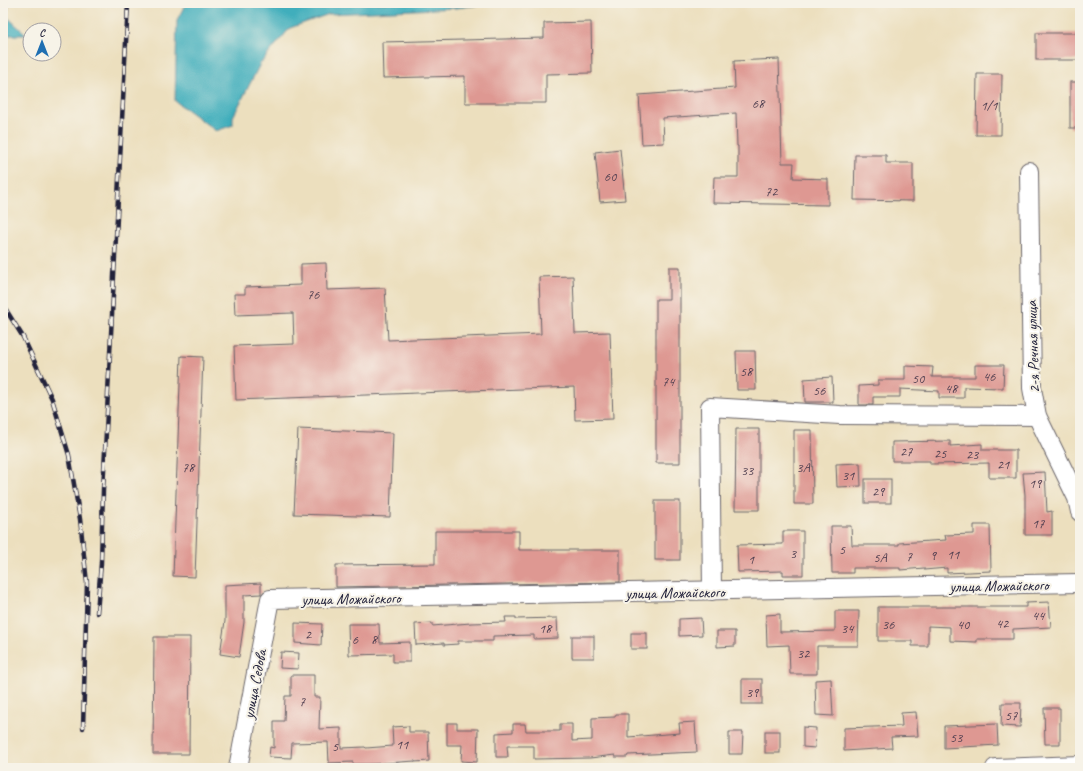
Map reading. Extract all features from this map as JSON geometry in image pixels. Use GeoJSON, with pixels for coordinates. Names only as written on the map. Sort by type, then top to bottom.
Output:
{"type":"FeatureCollection","features":[{"type":"Feature","properties":{"kind":"street","name":"2-я Речная улица"},"geometry":{"type":"LineString","coordinates":[[1029,172],[1032,388],[1036,416],[1077,498],[1080,512]]}},
{"type":"Feature","properties":{"kind":"street"},"geometry":{"type":"LineString","coordinates":[[712,591],[710,407],[840,415],[1015,414],[1036,416]]}},
{"type":"Feature","properties":{"kind":"street","name":"улица Можайского"},"geometry":{"type":"LineString","coordinates":[[270,599],[1080,583]]}},
{"type":"Feature","properties":{"kind":"street","name":"улица Седова"},"geometry":{"type":"LineString","coordinates":[[238,768],[270,599]]}},
{"type":"Feature","properties":{"kind":"street"},"geometry":{"type":"LineString","coordinates":[[995,768],[1080,765]]}},
{"type":"Feature","properties":{"kind":"water"},"geometry":{"type":"Polygon","coordinates":[[[3,3],[9,3],[6,16],[22,30],[22,35],[3,35],[3,3]]]}},
{"type":"Feature","properties":{"kind":"water"},"geometry":{"type":"Polygon","coordinates":[[[186,3],[496,3],[456,8],[329,14],[290,28],[260,64],[233,117],[233,125],[216,131],[175,101],[177,20],[186,3]]]}},
{"type":"Feature","properties":{"kind":"building"},"geometry":{"type":"Polygon","coordinates":[[[591,22],[592,73],[546,74],[546,103],[465,103],[465,76],[383,78],[382,42],[544,38],[544,23],[591,22]]]}},
{"type":"Feature","properties":{"kind":"building"},"geometry":{"type":"Polygon","coordinates":[[[1036,33],[1080,33],[1080,60],[1036,60],[1036,33]]]}},
{"type":"Feature","properties":{"kind":"building"},"geometry":{"type":"Polygon","coordinates":[[[779,59],[782,163],[794,163],[793,178],[828,179],[828,205],[713,203],[714,177],[738,177],[736,113],[663,118],[664,143],[642,144],[639,95],[735,88],[734,61],[779,59]]]}},
{"type":"Feature","properties":{"kind":"building"},"geometry":{"type":"Polygon","coordinates":[[[977,74],[1002,74],[1001,135],[976,135],[977,74]]]}},
{"type":"Feature","properties":{"kind":"building"},"geometry":{"type":"Polygon","coordinates":[[[1070,82],[1080,82],[1080,128],[1070,128],[1070,82]]]}},
{"type":"Feature","properties":{"kind":"building"},"geometry":{"type":"Polygon","coordinates":[[[620,149],[625,200],[600,202],[595,152],[620,149]]]}},
{"type":"Feature","properties":{"kind":"building"},"geometry":{"type":"Polygon","coordinates":[[[855,155],[886,155],[886,163],[913,163],[913,201],[854,200],[855,155]]]}},
{"type":"Feature","properties":{"kind":"building"},"geometry":{"type":"Polygon","coordinates":[[[326,263],[327,290],[385,288],[388,340],[541,334],[539,277],[573,276],[575,333],[610,332],[613,419],[575,420],[574,387],[236,400],[234,346],[294,344],[293,313],[235,315],[234,294],[245,294],[245,287],[301,285],[301,264],[326,263]]]}},
{"type":"Feature","properties":{"kind":"building"},"geometry":{"type":"Polygon","coordinates":[[[669,267],[680,267],[680,463],[656,463],[656,299],[669,299],[669,267]]]}},
{"type":"Feature","properties":{"kind":"building"},"geometry":{"type":"Polygon","coordinates":[[[736,351],[755,351],[756,390],[737,390],[736,351]]]}},
{"type":"Feature","properties":{"kind":"building"},"geometry":{"type":"Polygon","coordinates":[[[181,356],[203,357],[195,577],[173,576],[181,356]]]}},
{"type":"Feature","properties":{"kind":"building"},"geometry":{"type":"Polygon","coordinates":[[[975,365],[1004,365],[1003,388],[964,387],[964,398],[939,398],[939,391],[900,389],[900,397],[873,397],[873,405],[859,405],[859,386],[878,385],[878,380],[905,380],[905,366],[933,367],[932,377],[975,377],[975,365]]]}},
{"type":"Feature","properties":{"kind":"building"},"geometry":{"type":"Polygon","coordinates":[[[832,377],[833,402],[805,402],[804,379],[832,377]]]}},
{"type":"Feature","properties":{"kind":"building"},"geometry":{"type":"Polygon","coordinates":[[[298,429],[393,433],[390,517],[294,514],[298,429]]]}},
{"type":"Feature","properties":{"kind":"building"},"geometry":{"type":"Polygon","coordinates":[[[736,429],[759,429],[759,510],[735,510],[736,429]]]}},
{"type":"Feature","properties":{"kind":"building"},"geometry":{"type":"Polygon","coordinates":[[[794,430],[812,430],[813,504],[794,504],[794,430]]]}},
{"type":"Feature","properties":{"kind":"building"},"geometry":{"type":"Polygon","coordinates":[[[950,441],[950,446],[982,444],[982,450],[1016,450],[1016,478],[989,478],[989,463],[930,464],[930,461],[892,461],[892,442],[950,441]]]}},
{"type":"Feature","properties":{"kind":"building"},"geometry":{"type":"Polygon","coordinates":[[[860,463],[861,486],[837,487],[836,464],[860,463]]]}},
{"type":"Feature","properties":{"kind":"building"},"geometry":{"type":"Polygon","coordinates":[[[1045,472],[1047,512],[1052,511],[1052,535],[1025,535],[1025,495],[1023,473],[1045,472]]]}},
{"type":"Feature","properties":{"kind":"building"},"geometry":{"type":"Polygon","coordinates":[[[865,479],[891,479],[891,503],[865,503],[865,479]]]}},
{"type":"Feature","properties":{"kind":"building"},"geometry":{"type":"Polygon","coordinates":[[[655,501],[680,501],[680,560],[655,560],[655,501]]]}},
{"type":"Feature","properties":{"kind":"building"},"geometry":{"type":"Polygon","coordinates":[[[974,525],[990,525],[991,571],[947,573],[947,568],[900,570],[900,568],[853,568],[853,573],[832,573],[831,526],[851,526],[852,545],[899,545],[899,543],[946,540],[945,535],[974,534],[974,525]]]}},
{"type":"Feature","properties":{"kind":"building"},"geometry":{"type":"Polygon","coordinates":[[[435,531],[519,531],[519,550],[620,550],[620,582],[336,587],[336,565],[435,564],[435,531]]]}},
{"type":"Feature","properties":{"kind":"building"},"geometry":{"type":"Polygon","coordinates":[[[783,531],[803,531],[803,575],[783,575],[783,571],[738,572],[737,545],[783,544],[783,531]]]}},
{"type":"Feature","properties":{"kind":"building"},"geometry":{"type":"Polygon","coordinates":[[[261,583],[261,594],[244,595],[244,622],[239,657],[220,654],[225,621],[225,585],[261,583]]]}},
{"type":"Feature","properties":{"kind":"building"},"geometry":{"type":"Polygon","coordinates":[[[1049,602],[1051,627],[1013,629],[1013,639],[977,639],[977,642],[950,641],[950,627],[928,626],[928,646],[912,646],[912,641],[878,641],[878,607],[1026,607],[1026,603],[1049,602]]]}},
{"type":"Feature","properties":{"kind":"building"},"geometry":{"type":"Polygon","coordinates":[[[835,611],[859,611],[858,646],[817,646],[817,674],[790,674],[789,645],[767,646],[766,615],[780,614],[780,632],[835,631],[835,611]]]}},
{"type":"Feature","properties":{"kind":"building"},"geometry":{"type":"Polygon","coordinates":[[[505,617],[516,617],[516,619],[557,618],[558,638],[534,639],[534,635],[493,636],[493,641],[458,641],[458,644],[444,645],[444,643],[416,645],[415,624],[432,623],[432,626],[506,622],[505,617]]]}},
{"type":"Feature","properties":{"kind":"building"},"geometry":{"type":"Polygon","coordinates":[[[701,618],[702,635],[679,636],[679,619],[701,618]]]}},
{"type":"Feature","properties":{"kind":"building"},"geometry":{"type":"Polygon","coordinates":[[[295,623],[322,624],[321,645],[295,643],[295,623]]]}},
{"type":"Feature","properties":{"kind":"building"},"geometry":{"type":"Polygon","coordinates":[[[348,624],[379,624],[380,643],[410,642],[410,662],[393,662],[393,654],[349,655],[348,624]]]}},
{"type":"Feature","properties":{"kind":"building"},"geometry":{"type":"Polygon","coordinates":[[[717,631],[735,631],[735,646],[717,647],[717,631]]]}},
{"type":"Feature","properties":{"kind":"building"},"geometry":{"type":"Polygon","coordinates":[[[631,633],[647,633],[647,649],[631,649],[631,633]]]}},
{"type":"Feature","properties":{"kind":"building"},"geometry":{"type":"Polygon","coordinates":[[[572,636],[594,636],[594,658],[572,658],[572,636]]]}},
{"type":"Feature","properties":{"kind":"building"},"geometry":{"type":"Polygon","coordinates":[[[154,637],[190,637],[189,754],[153,754],[154,637]]]}},
{"type":"Feature","properties":{"kind":"building"},"geometry":{"type":"Polygon","coordinates":[[[281,652],[299,653],[298,669],[280,668],[281,652]]]}},
{"type":"Feature","properties":{"kind":"building"},"geometry":{"type":"Polygon","coordinates":[[[291,675],[314,675],[314,697],[320,697],[319,729],[341,728],[341,748],[393,746],[392,727],[409,726],[409,732],[428,732],[429,761],[370,764],[353,764],[353,762],[329,763],[328,742],[292,743],[291,758],[269,757],[270,747],[274,748],[274,721],[284,721],[285,696],[291,696],[291,675]]]}},
{"type":"Feature","properties":{"kind":"building"},"geometry":{"type":"Polygon","coordinates":[[[742,679],[762,679],[762,704],[742,704],[742,679]]]}},
{"type":"Feature","properties":{"kind":"building"},"geometry":{"type":"Polygon","coordinates":[[[831,679],[833,716],[816,715],[815,680],[831,679]]]}},
{"type":"Feature","properties":{"kind":"building"},"geometry":{"type":"Polygon","coordinates":[[[1002,703],[1021,703],[1020,727],[1001,726],[1002,703]]]}},
{"type":"Feature","properties":{"kind":"building"},"geometry":{"type":"Polygon","coordinates":[[[1044,708],[1060,708],[1060,744],[1045,744],[1044,708]]]}},
{"type":"Feature","properties":{"kind":"building"},"geometry":{"type":"Polygon","coordinates":[[[916,712],[918,736],[891,737],[892,748],[844,751],[844,728],[902,726],[901,713],[916,712]]]}},
{"type":"Feature","properties":{"kind":"building"},"geometry":{"type":"Polygon","coordinates":[[[616,714],[628,714],[628,737],[680,733],[679,723],[695,722],[697,752],[628,755],[627,757],[615,757],[615,755],[590,758],[534,759],[534,746],[507,746],[508,757],[496,757],[496,733],[513,732],[513,724],[525,724],[526,731],[560,731],[560,724],[572,724],[572,741],[592,740],[592,718],[615,717],[616,714]]]}},
{"type":"Feature","properties":{"kind":"building"},"geometry":{"type":"Polygon","coordinates":[[[447,723],[457,723],[457,729],[478,729],[477,762],[461,761],[462,745],[447,745],[447,723]]]}},
{"type":"Feature","properties":{"kind":"building"},"geometry":{"type":"Polygon","coordinates":[[[997,724],[998,745],[944,748],[944,726],[997,724]]]}},
{"type":"Feature","properties":{"kind":"building"},"geometry":{"type":"Polygon","coordinates":[[[803,727],[816,728],[815,748],[803,747],[803,727]]]}},
{"type":"Feature","properties":{"kind":"building"},"geometry":{"type":"Polygon","coordinates":[[[765,731],[780,731],[780,753],[765,753],[765,731]]]}},
{"type":"Feature","properties":{"kind":"building"},"geometry":{"type":"Polygon","coordinates":[[[729,732],[743,732],[742,754],[729,754],[729,732]]]}},
{"type":"Feature","properties":{"kind":"railway"},"geometry":{"type":"LineString","coordinates":[[97,613],[101,563],[103,490],[128,3]]}},
{"type":"Feature","properties":{"kind":"railway"},"geometry":{"type":"LineString","coordinates":[[3,305],[23,337],[52,399],[69,455],[80,519],[87,583],[83,728]]}}]}
